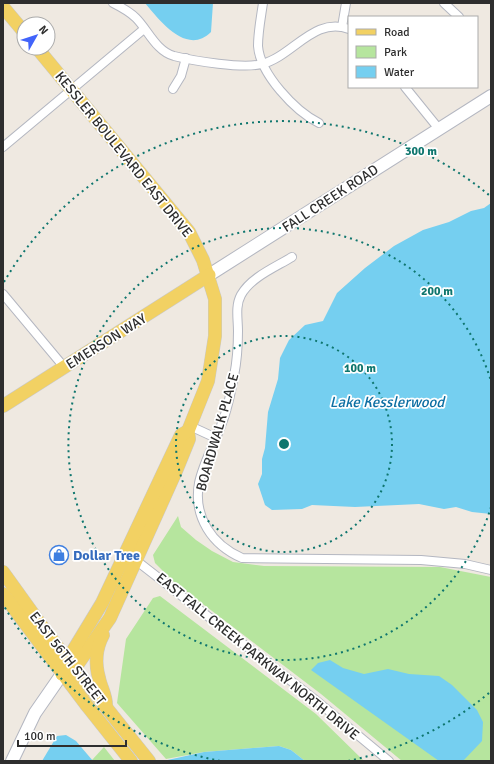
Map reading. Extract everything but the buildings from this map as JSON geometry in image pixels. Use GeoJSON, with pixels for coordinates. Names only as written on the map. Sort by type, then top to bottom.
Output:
{"type":"FeatureCollection","features":[{"type":"Feature","properties":{"kind":"main road"},"geometry":{"type":"LineString","coordinates":[[3,7],[16,22]]}},
{"type":"Feature","properties":{"kind":"main road","name":"KESSLER BOULEVARD EAST DRIVE"},"geometry":{"type":"LineString","coordinates":[[44,56],[184,224],[197,246],[209,275],[216,310],[213,358],[204,393],[189,429],[190,438],[137,559],[104,628],[62,674]]}},
{"type":"Feature","properties":{"kind":"main road","name":"FALL CREEK ROAD"},"geometry":{"type":"LineString","coordinates":[[209,275],[491,96]]}},
{"type":"Feature","properties":{"kind":"main road","name":"EMERSON WAY"},"geometry":{"type":"LineString","coordinates":[[3,406],[209,275]]}},
{"type":"Feature","properties":{"kind":"main road","name":"KESSLER BOULEVARD EAST DRIVE"},"geometry":{"type":"LineString","coordinates":[[71,664],[125,554],[180,435],[189,429]]}},
{"type":"Feature","properties":{"kind":"main road","name":"EAST 56TH STREET"},"geometry":{"type":"LineString","coordinates":[[3,572],[71,664],[149,761]]}},
{"type":"Feature","properties":{"kind":"main road","name":"EAST 56TH STREET"},"geometry":{"type":"LineString","coordinates":[[3,594],[62,674],[129,758]]}},
{"type":"Feature","properties":{"kind":"main road"},"geometry":{"type":"LineString","coordinates":[[104,628],[98,648],[97,662],[99,678],[106,696],[106,707]]}},
{"type":"Feature","properties":{"kind":"main road"},"geometry":{"type":"LineString","coordinates":[[12,761],[35,713],[62,674]]}},
{"type":"Feature","properties":{"kind":"street"},"geometry":{"type":"LineString","coordinates":[[113,3],[130,12],[164,51],[173,56],[237,66],[263,64],[280,56],[318,30],[328,27],[346,28],[346,3]]}},
{"type":"Feature","properties":{"kind":"street"},"geometry":{"type":"LineString","coordinates":[[263,3],[258,39],[263,64],[267,73],[299,111],[319,123]]}},
{"type":"Feature","properties":{"kind":"street"},"geometry":{"type":"LineString","coordinates":[[444,3],[458,16]]}},
{"type":"Feature","properties":{"kind":"street"},"geometry":{"type":"LineString","coordinates":[[3,147],[144,28]]}},
{"type":"Feature","properties":{"kind":"street"},"geometry":{"type":"LineString","coordinates":[[173,89],[181,76],[186,58]]}},
{"type":"Feature","properties":{"kind":"street"},"geometry":{"type":"LineString","coordinates":[[406,88],[439,128]]}},
{"type":"Feature","properties":{"kind":"street","name":"BOARDWALK PLACE"},"geometry":{"type":"LineString","coordinates":[[292,257],[250,284],[240,297],[237,310],[238,330],[235,370],[229,400],[199,483],[199,506],[203,522],[210,534],[225,549],[233,554],[249,558],[400,559],[443,561],[491,570]]}},
{"type":"Feature","properties":{"kind":"street"},"geometry":{"type":"LineString","coordinates":[[3,294],[64,367]]}},
{"type":"Feature","properties":{"kind":"street"},"geometry":{"type":"LineString","coordinates":[[189,429],[216,438]]}},
{"type":"Feature","properties":{"kind":"street","name":"EAST FALL CREEK PARKWAY NORTH DRIVE"},"geometry":{"type":"LineString","coordinates":[[125,554],[137,559],[318,702],[389,761]]}},
{"type":"Feature","properties":{"kind":"green space"},"geometry":{"type":"Polygon","coordinates":[[[178,516],[181,527],[196,540],[212,551],[233,562],[264,566],[440,567],[491,577],[491,761],[402,761],[321,694],[174,582],[155,563],[153,555],[178,516]]]}},
{"type":"Feature","properties":{"kind":"green space"},"geometry":{"type":"Polygon","coordinates":[[[160,596],[316,714],[364,761],[305,761],[291,750],[279,746],[204,752],[166,759],[117,703],[126,639],[153,598],[160,596]]]}},
{"type":"Feature","properties":{"kind":"green space"},"geometry":{"type":"Polygon","coordinates":[[[104,747],[115,761],[93,761],[92,760],[104,747]]]}},
{"type":"Feature","properties":{"kind":"water"},"geometry":{"type":"Polygon","coordinates":[[[145,3],[213,3],[211,32],[202,38],[193,40],[184,38],[166,26],[145,3]]]}},
{"type":"Feature","properties":{"kind":"water","name":"Lake Kesslerwood"},"geometry":{"type":"Polygon","coordinates":[[[491,203],[491,514],[472,512],[456,507],[444,509],[419,504],[355,507],[312,505],[302,509],[272,510],[265,505],[258,484],[262,474],[262,459],[265,448],[268,412],[278,379],[280,358],[289,340],[305,325],[323,321],[337,293],[365,268],[394,246],[423,230],[449,222],[471,211],[484,208],[491,203]]]}},
{"type":"Feature","properties":{"kind":"water"},"geometry":{"type":"Polygon","coordinates":[[[330,660],[343,668],[364,674],[388,669],[409,674],[439,676],[452,685],[477,710],[483,722],[482,741],[463,761],[439,761],[311,670],[318,663],[330,660]]]}},
{"type":"Feature","properties":{"kind":"water"},"geometry":{"type":"Polygon","coordinates":[[[66,735],[76,741],[93,761],[42,761],[57,736],[66,735]]]}},
{"type":"Feature","properties":{"kind":"water"},"geometry":{"type":"Polygon","coordinates":[[[279,746],[291,750],[305,761],[163,761],[204,752],[279,746]]]}},
{"type":"Feature","properties":{"kind":"place","name":"Dollar Tree"},"geometry":{"type":"Point","coordinates":[59,555]}}]}
